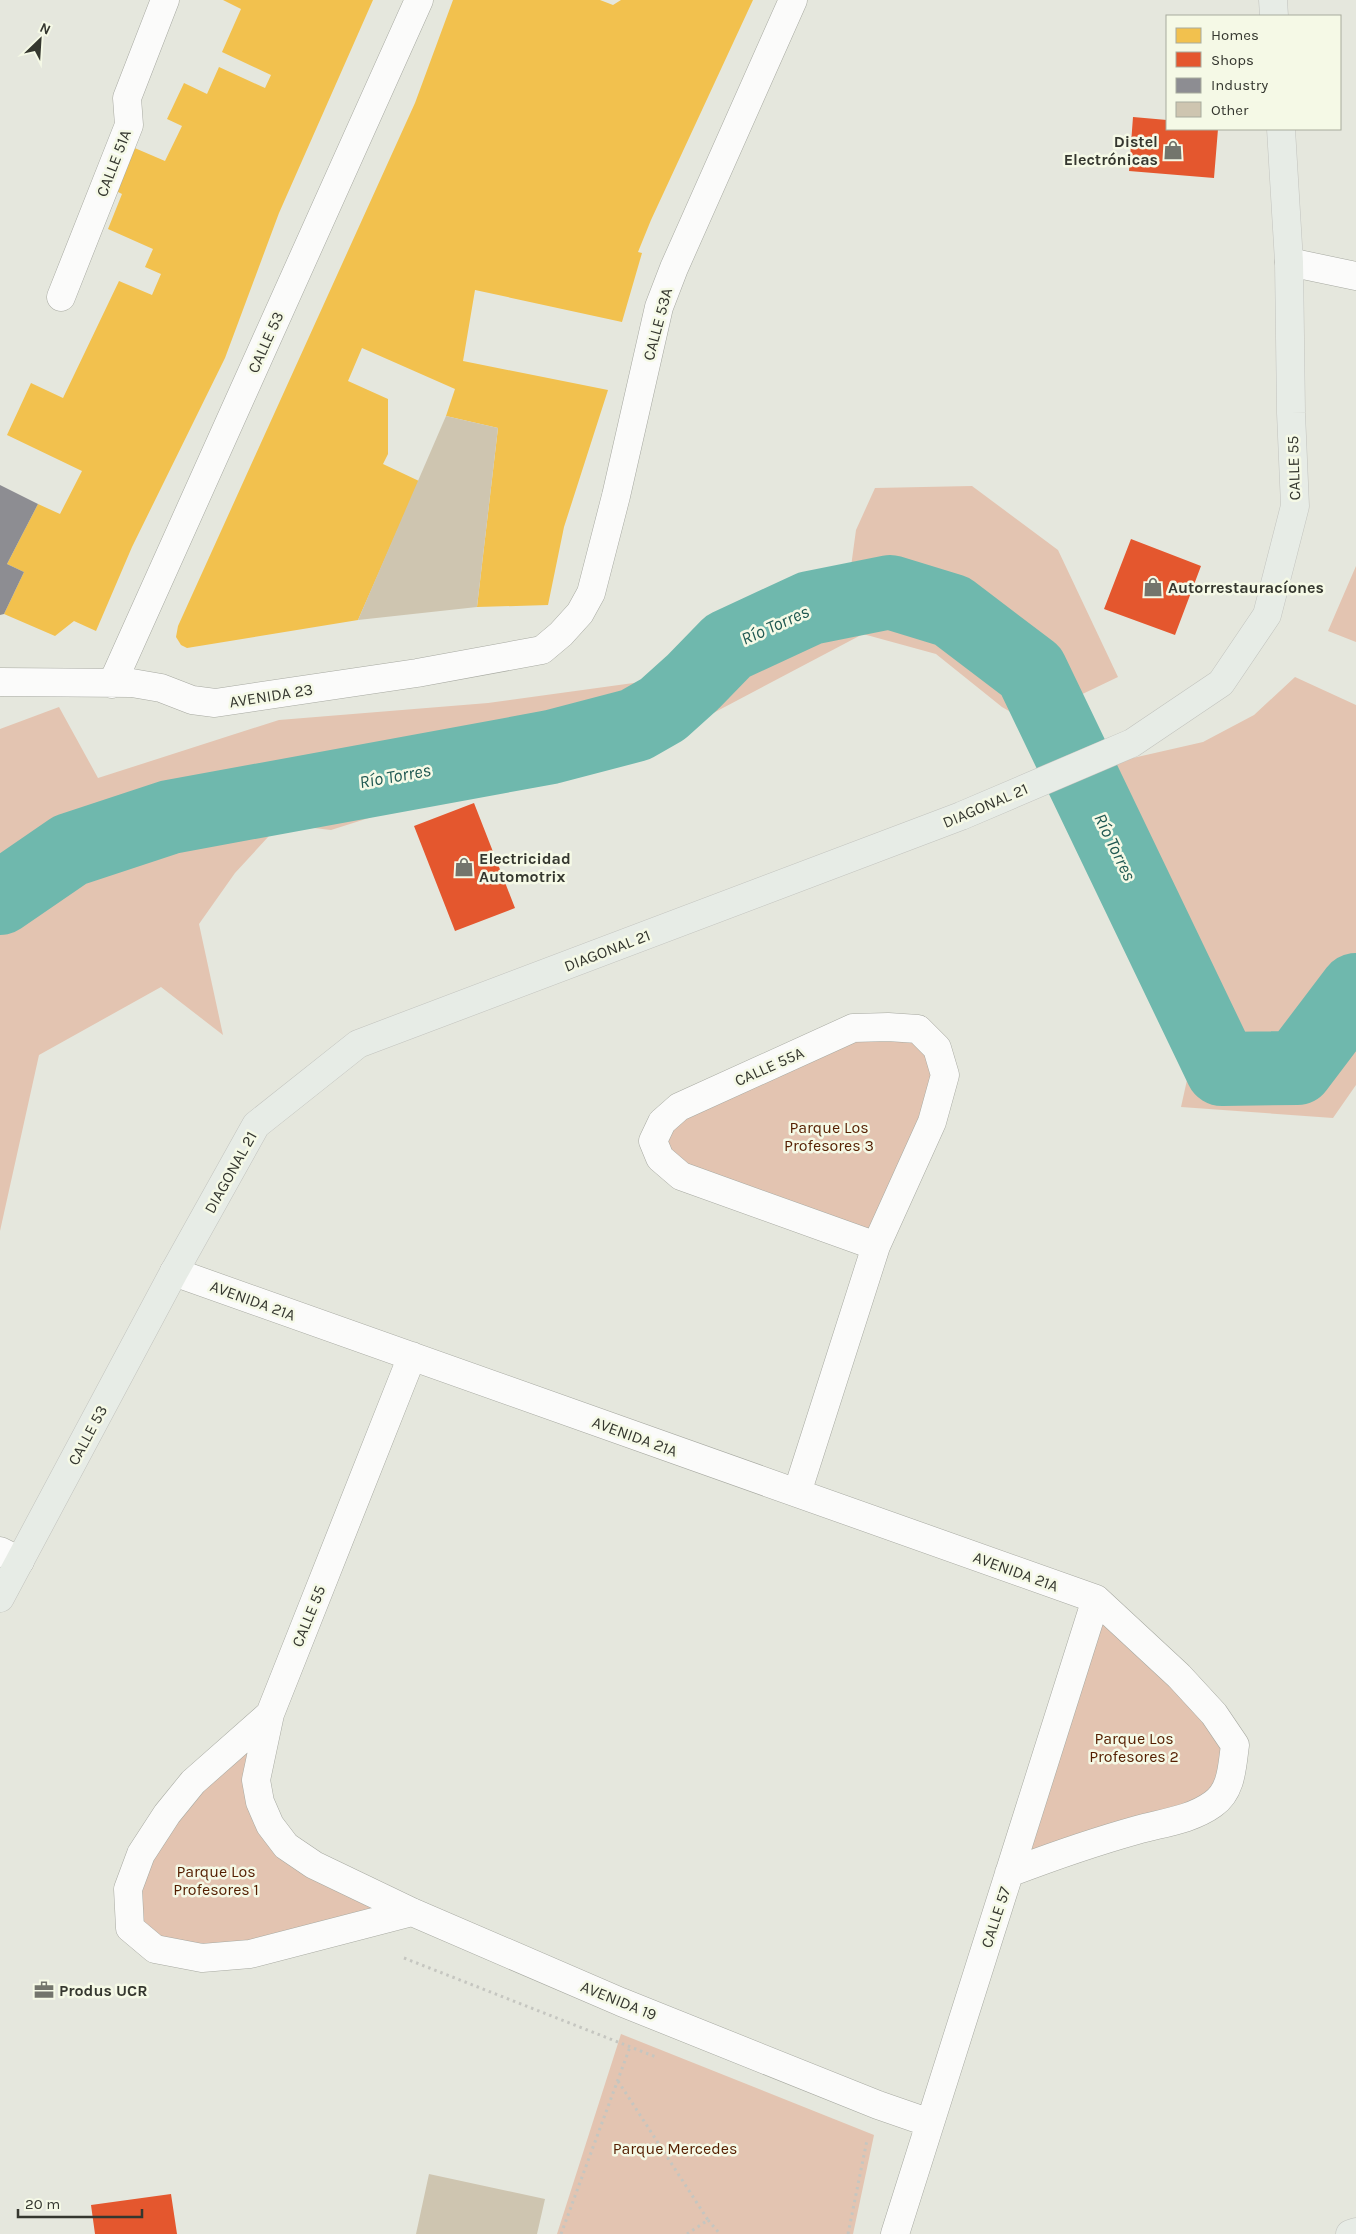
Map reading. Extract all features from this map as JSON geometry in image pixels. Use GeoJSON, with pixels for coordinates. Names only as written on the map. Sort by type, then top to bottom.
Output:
{"type":"FeatureCollection","features":[{"type":"Feature","properties":{"kind":"main road"},"geometry":{"type":"LineString","coordinates":[[1273,0],[1274,15]]}},
{"type":"Feature","properties":{"kind":"main road","name":"CALLE 55"},"geometry":{"type":"LineString","coordinates":[[1132,743],[1221,683],[1267,615],[1294,506],[1289,262],[1281,130]]}},
{"type":"Feature","properties":{"kind":"main road","name":"DIAGONAL 21"},"geometry":{"type":"LineString","coordinates":[[174,1272],[256,1125],[358,1044],[961,816],[1132,743]]}},
{"type":"Feature","properties":{"kind":"main road","name":"CALLE 53"},"geometry":{"type":"LineString","coordinates":[[0,1598],[10,1556],[174,1272]]}},
{"type":"Feature","properties":{"kind":"main road"},"geometry":{"type":"LineString","coordinates":[[1350,2234],[1356,2232]]}},
{"type":"Feature","properties":{"kind":"street","name":"CALLE 51A"},"geometry":{"type":"LineString","coordinates":[[61,297],[129,125],[127,98],[165,0]]}},
{"type":"Feature","properties":{"kind":"street","name":"CALLE 53"},"geometry":{"type":"LineString","coordinates":[[112,684],[419,0]]}},
{"type":"Feature","properties":{"kind":"street","name":"CALLE 53A"},"geometry":{"type":"LineString","coordinates":[[542,650],[561,634],[580,613],[591,593],[616,496],[659,308],[674,268],[793,0]]}},
{"type":"Feature","properties":{"kind":"street"},"geometry":{"type":"LineString","coordinates":[[1289,262],[1356,276]]}},
{"type":"Feature","properties":{"kind":"street","name":"AVENIDA 23"},"geometry":{"type":"LineString","coordinates":[[0,682],[132,683],[161,688],[192,700],[216,703],[417,673],[542,650]]}},
{"type":"Feature","properties":{"kind":"street","name":"CALLE 55A"},"geometry":{"type":"LineString","coordinates":[[797,1493],[876,1246],[932,1122],[945,1075],[937,1048],[918,1029],[853,1028],[679,1107],[662,1122],[654,1141],[660,1158],[681,1176],[876,1246]]}},
{"type":"Feature","properties":{"kind":"street","name":"AVENIDA 21A"},"geometry":{"type":"LineString","coordinates":[[174,1272],[1096,1599]]}},
{"type":"Feature","properties":{"kind":"street","name":"CALLE 55"},"geometry":{"type":"LineString","coordinates":[[314,1865],[286,1846],[270,1825],[260,1802],[256,1780],[270,1714],[412,1356]]}},
{"type":"Feature","properties":{"kind":"street"},"geometry":{"type":"LineString","coordinates":[[1009,1873],[1137,1830],[1185,1818],[1214,1804],[1229,1784],[1235,1745],[1214,1714],[1178,1676],[1096,1599]]}},
{"type":"Feature","properties":{"kind":"street","name":"CALLE 57"},"geometry":{"type":"LineString","coordinates":[[895,2234],[1096,1599]]}},
{"type":"Feature","properties":{"kind":"street"},"geometry":{"type":"LineString","coordinates":[[270,1714],[193,1782],[167,1814],[141,1854],[128,1888],[130,1928],[155,1949],[202,1958],[250,1954],[412,1912]]}},
{"type":"Feature","properties":{"kind":"street","name":"AVENIDA 19"},"geometry":{"type":"LineString","coordinates":[[314,1865],[412,1912],[644,2012],[878,2105],[930,2123]]}},
{"type":"Feature","properties":{"kind":"path"},"geometry":{"type":"LineString","coordinates":[[404,1958],[658,2058]]}},
{"type":"Feature","properties":{"kind":"path"},"geometry":{"type":"LineString","coordinates":[[561,2234],[644,2012]]}},
{"type":"Feature","properties":{"kind":"path"},"geometry":{"type":"LineString","coordinates":[[618,2081],[708,2220],[720,2234]]}},
{"type":"Feature","properties":{"kind":"path"},"geometry":{"type":"LineString","coordinates":[[848,2234],[867,2140],[858,2136]]}},
{"type":"Feature","properties":{"kind":"path"},"geometry":{"type":"LineString","coordinates":[[688,2234],[708,2220]]}},
{"type":"Feature","properties":{"kind":"green space"},"geometry":{"type":"Polygon","coordinates":[[[972,486],[1058,550],[1118,677],[1026,721],[1002,707],[936,654],[863,634],[649,747],[549,761],[331,830],[280,824],[235,873],[199,924],[223,1035],[161,987],[39,1055],[0,1231],[0,729],[59,707],[98,778],[279,720],[488,703],[648,681],[716,641],[850,574],[856,530],[875,488],[972,486]]]}},
{"type":"Feature","properties":{"kind":"green space"},"geometry":{"type":"Polygon","coordinates":[[[1356,566],[1356,642],[1328,631],[1356,566]]]}},
{"type":"Feature","properties":{"kind":"green space"},"geometry":{"type":"Polygon","coordinates":[[[1295,677],[1356,705],[1356,1085],[1333,1118],[1181,1107],[1191,1062],[1135,950],[1054,776],[1203,742],[1254,715],[1295,677]]]}},
{"type":"Feature","properties":{"kind":"green space","name":"Parque Los Profesores 3"},"geometry":{"type":"Polygon","coordinates":[[[853,1028],[918,1029],[945,1075],[876,1246],[660,1158],[662,1122],[853,1028]]]}},
{"type":"Feature","properties":{"kind":"green space","name":"Parque Los Profesores 2"},"geometry":{"type":"Polygon","coordinates":[[[1096,1599],[1235,1745],[1214,1804],[1009,1873],[1096,1599]]]}},
{"type":"Feature","properties":{"kind":"green space","name":"Parque Los Profesores 1"},"geometry":{"type":"Polygon","coordinates":[[[270,1714],[261,1760],[270,1825],[412,1912],[202,1958],[130,1928],[141,1854],[270,1714]]]}},
{"type":"Feature","properties":{"kind":"green space","name":"Parque Mercedes"},"geometry":{"type":"Polygon","coordinates":[[[621,2034],[874,2135],[853,2234],[557,2234],[621,2034]]]}},
{"type":"Feature","properties":{"kind":"building: Homes"},"geometry":{"type":"Polygon","coordinates":[[[223,0],[373,0],[279,213],[225,358],[132,547],[96,631],[74,621],[55,636],[4,614],[24,572],[7,564],[38,504],[60,514],[82,471],[7,435],[31,383],[63,398],[119,281],[152,295],[161,274],[145,267],[153,249],[108,229],[122,194],[112,189],[130,146],[165,161],[182,126],[167,119],[184,83],[207,94],[219,67],[265,88],[271,75],[222,52],[241,9],[223,0]]]}},
{"type":"Feature","properties":{"kind":"building: Homes"},"geometry":{"type":"Polygon","coordinates":[[[453,0],[600,0],[613,5],[621,0],[753,0],[651,220],[638,252],[642,253],[622,322],[475,290],[463,361],[608,390],[564,527],[548,605],[477,607],[498,428],[446,416],[455,389],[362,348],[348,381],[388,399],[388,454],[383,464],[419,481],[358,620],[187,648],[181,645],[176,637],[178,626],[415,103],[453,0]]]}},
{"type":"Feature","properties":{"kind":"building: Shops","name":"Distel Electrónicas"},"geometry":{"type":"Polygon","coordinates":[[[1133,117],[1166,120],[1166,130],[1218,130],[1214,178],[1129,171],[1133,117]]]}},
{"type":"Feature","properties":{"kind":"building: Shops","name":"Autorrestauracíones"},"geometry":{"type":"Polygon","coordinates":[[[1131,539],[1201,566],[1175,635],[1104,609],[1131,539]]]}},
{"type":"Feature","properties":{"kind":"building: Shops","name":"Electricidad Automotrix"},"geometry":{"type":"Polygon","coordinates":[[[474,803],[515,908],[455,931],[414,826],[474,803]]]}},
{"type":"Feature","properties":{"kind":"building: Shops"},"geometry":{"type":"Polygon","coordinates":[[[171,2194],[177,2234],[95,2234],[91,2205],[171,2194]]]}},
{"type":"Feature","properties":{"kind":"building: Industry"},"geometry":{"type":"Polygon","coordinates":[[[0,485],[38,504],[7,564],[24,572],[4,614],[0,615],[0,485]]]}},
{"type":"Feature","properties":{"kind":"building: Other"},"geometry":{"type":"Polygon","coordinates":[[[446,416],[498,428],[477,607],[358,620],[446,416]]]}},
{"type":"Feature","properties":{"kind":"building: Other"},"geometry":{"type":"Polygon","coordinates":[[[429,2174],[545,2199],[537,2234],[416,2234],[429,2174]]]}},
{"type":"Feature","properties":{"kind":"waterway","name":"Río Torres"},"geometry":{"type":"LineString","coordinates":[[0,898],[70,850],[170,817],[551,747],[635,725],[663,709],[728,646],[810,608],[890,592],[952,611],[1031,671],[1222,1069],[1297,1068],[1356,990]]}},
{"type":"Feature","properties":{"kind":"place","name":"Distel Electrónicas"},"geometry":{"type":"Point","coordinates":[1173,150]}},
{"type":"Feature","properties":{"kind":"place","name":"Autorrestauracíones"},"geometry":{"type":"Point","coordinates":[1153,587]}},
{"type":"Feature","properties":{"kind":"place","name":"Electricidad Automotrix"},"geometry":{"type":"Point","coordinates":[464,867]}},
{"type":"Feature","properties":{"kind":"place","name":"Produs UCR"},"geometry":{"type":"Point","coordinates":[44,1990]}}]}
